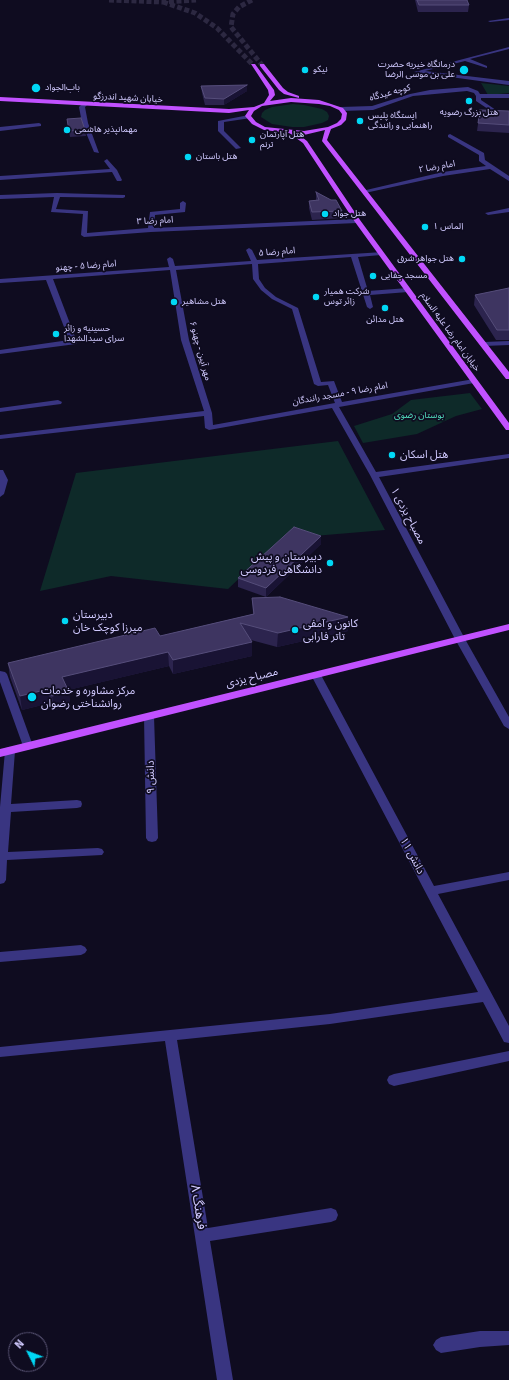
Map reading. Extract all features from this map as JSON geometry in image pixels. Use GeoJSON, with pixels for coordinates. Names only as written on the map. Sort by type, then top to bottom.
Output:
{"type":"FeatureCollection","features":[{"type":"Feature","properties":{"kind":"main road"},"geometry":{"type":"LineString","coordinates":[[253,65],[271,90],[272,95],[266,103]]}},
{"type":"Feature","properties":{"kind":"main road"},"geometry":{"type":"LineString","coordinates":[[262,65],[286,93],[305,100],[332,105],[345,114],[344,120],[339,124],[330,128],[304,133],[264,128],[254,123],[249,117],[250,112],[266,103],[305,100]]}},
{"type":"Feature","properties":{"kind":"main road","name":"خیابان شهید اندرزگو"},"geometry":{"type":"LineString","coordinates":[[0,99],[228,111],[255,108]]}},
{"type":"Feature","properties":{"kind":"main road","name":"خیابان امام رضا علیه السلام"},"geometry":{"type":"LineString","coordinates":[[330,128],[324,140],[509,377]]}},
{"type":"Feature","properties":{"kind":"main road","name":"خیابان امام رضا علیه السلام"},"geometry":{"type":"LineString","coordinates":[[291,132],[305,142],[358,221],[509,428]]}},
{"type":"Feature","properties":{"kind":"main road","name":"مصباح یزدی"},"geometry":{"type":"LineString","coordinates":[[5,752],[509,626]]}},
{"type":"Feature","properties":{"kind":"street"},"geometry":{"type":"LineString","coordinates":[[490,21],[509,19]]}},
{"type":"Feature","properties":{"kind":"street"},"geometry":{"type":"LineString","coordinates":[[509,48],[416,72],[509,83]]}},
{"type":"Feature","properties":{"kind":"street"},"geometry":{"type":"LineString","coordinates":[[464,59],[485,67],[469,79]]}},
{"type":"Feature","properties":{"kind":"street","name":"کوچه عیدگاه"},"geometry":{"type":"LineString","coordinates":[[341,110],[373,108],[412,95],[430,92],[468,90],[476,92],[479,96]]}},
{"type":"Feature","properties":{"kind":"street"},"geometry":{"type":"LineString","coordinates":[[494,111],[478,100],[479,96],[509,96]]}},
{"type":"Feature","properties":{"kind":"street"},"geometry":{"type":"LineString","coordinates":[[85,104],[82,107],[85,123],[97,152]]}},
{"type":"Feature","properties":{"kind":"street"},"geometry":{"type":"LineString","coordinates":[[238,148],[221,131],[221,121],[249,117]]}},
{"type":"Feature","properties":{"kind":"street"},"geometry":{"type":"LineString","coordinates":[[0,130],[39,125]]}},
{"type":"Feature","properties":{"kind":"street"},"geometry":{"type":"LineString","coordinates":[[450,136],[482,154],[482,161],[492,167],[508,182]]}},
{"type":"Feature","properties":{"kind":"street"},"geometry":{"type":"LineString","coordinates":[[107,161],[114,170],[118,180]]}},
{"type":"Feature","properties":{"kind":"street","name":"امام رضا ۲"},"geometry":{"type":"LineString","coordinates":[[365,191],[443,174],[492,167]]}},
{"type":"Feature","properties":{"kind":"street"},"geometry":{"type":"LineString","coordinates":[[0,178],[114,170]]}},
{"type":"Feature","properties":{"kind":"street"},"geometry":{"type":"LineString","coordinates":[[0,197],[57,195],[123,196]]}},
{"type":"Feature","properties":{"kind":"street","name":"امام رضا ۳"},"geometry":{"type":"LineString","coordinates":[[57,195],[53,211],[85,211],[84,235],[151,230],[358,221]]}},
{"type":"Feature","properties":{"kind":"street"},"geometry":{"type":"LineString","coordinates":[[151,230],[152,213],[183,211],[183,203]]}},
{"type":"Feature","properties":{"kind":"street"},"geometry":{"type":"LineString","coordinates":[[488,213],[509,210]]}},
{"type":"Feature","properties":{"kind":"street"},"geometry":{"type":"LineString","coordinates":[[249,250],[255,262]]}},
{"type":"Feature","properties":{"kind":"street","name":"امام رضا ۵"},"geometry":{"type":"LineString","coordinates":[[173,269],[381,253]]}},
{"type":"Feature","properties":{"kind":"street"},"geometry":{"type":"LineString","coordinates":[[354,255],[370,307]]}},
{"type":"Feature","properties":{"kind":"street","name":"مهر آیین - چهنو ۶"},"geometry":{"type":"LineString","coordinates":[[170,259],[185,340],[208,413],[209,428]]}},
{"type":"Feature","properties":{"kind":"street","name":"مصباح یزدی ۱"},"geometry":{"type":"LineString","coordinates":[[255,262],[256,279],[263,289],[274,298],[295,308],[318,384],[331,383],[337,405],[460,639],[509,726]]}},
{"type":"Feature","properties":{"kind":"street","name":"امام رضا ۵ - چهنو"},"geometry":{"type":"LineString","coordinates":[[0,281],[173,269]]}},
{"type":"Feature","properties":{"kind":"street"},"geometry":{"type":"LineString","coordinates":[[0,352],[73,342],[49,278]]}},
{"type":"Feature","properties":{"kind":"street"},"geometry":{"type":"LineString","coordinates":[[366,293],[408,290]]}},
{"type":"Feature","properties":{"kind":"street"},"geometry":{"type":"LineString","coordinates":[[484,344],[509,343]]}},
{"type":"Feature","properties":{"kind":"street","name":"امام رضا ۹ - مسجد رانندگان"},"geometry":{"type":"LineString","coordinates":[[209,428],[474,381]]}},
{"type":"Feature","properties":{"kind":"street"},"geometry":{"type":"LineString","coordinates":[[0,410],[58,402]]}},
{"type":"Feature","properties":{"kind":"street"},"geometry":{"type":"LineString","coordinates":[[0,437],[208,413]]}},
{"type":"Feature","properties":{"kind":"street"},"geometry":{"type":"LineString","coordinates":[[374,475],[509,456]]}},
{"type":"Feature","properties":{"kind":"street"},"geometry":{"type":"LineString","coordinates":[[0,472],[2,480],[0,494]]}},
{"type":"Feature","properties":{"kind":"street"},"geometry":{"type":"LineString","coordinates":[[2,674],[28,746]]}},
{"type":"Feature","properties":{"kind":"street","name":"دانش ۱۱"},"geometry":{"type":"LineString","coordinates":[[316,675],[509,1038]]}},
{"type":"Feature","properties":{"kind":"street","name":"دانش ۹"},"geometry":{"type":"LineString","coordinates":[[149,716],[152,838]]}},
{"type":"Feature","properties":{"kind":"street"},"geometry":{"type":"LineString","coordinates":[[0,880],[5,808],[5,752]]}},
{"type":"Feature","properties":{"kind":"street"},"geometry":{"type":"LineString","coordinates":[[5,808],[77,804]]}},
{"type":"Feature","properties":{"kind":"street"},"geometry":{"type":"LineString","coordinates":[[2,856],[98,852]]}},
{"type":"Feature","properties":{"kind":"street"},"geometry":{"type":"LineString","coordinates":[[431,891],[509,876]]}},
{"type":"Feature","properties":{"kind":"street"},"geometry":{"type":"LineString","coordinates":[[0,957],[81,950]]}},
{"type":"Feature","properties":{"kind":"street"},"geometry":{"type":"LineString","coordinates":[[0,1052],[330,1019],[486,996]]}},
{"type":"Feature","properties":{"kind":"street","name":"فرهنگ ۸"},"geometry":{"type":"LineString","coordinates":[[170,1034],[225,1380]]}},
{"type":"Feature","properties":{"kind":"street"},"geometry":{"type":"LineString","coordinates":[[394,1080],[509,1056]]}},
{"type":"Feature","properties":{"kind":"street"},"geometry":{"type":"LineString","coordinates":[[203,1235],[331,1215]]}},
{"type":"Feature","properties":{"kind":"street"},"geometry":{"type":"LineString","coordinates":[[441,1345],[480,1339],[509,1338]]}},
{"type":"Feature","properties":{"kind":"green space"},"geometry":{"type":"Polygon","coordinates":[[[481,83],[509,86],[509,93],[488,95],[481,83]]]}},
{"type":"Feature","properties":{"kind":"green space"},"geometry":{"type":"Polygon","coordinates":[[[293,104],[322,109],[327,112],[329,116],[328,120],[304,127],[292,127],[272,124],[261,117],[265,110],[272,107],[293,104]]]}},
{"type":"Feature","properties":{"kind":"green space","name":"بوستان رضوی"},"geometry":{"type":"Polygon","coordinates":[[[470,393],[482,409],[456,416],[417,434],[363,443],[354,426],[392,414],[411,400],[470,393]]]}},
{"type":"Feature","properties":{"kind":"green space"},"geometry":{"type":"Polygon","coordinates":[[[338,441],[385,530],[302,537],[288,532],[228,589],[111,576],[40,591],[76,473],[338,441]]]}},
{"type":"Feature","properties":{"kind":"building"},"geometry":{"type":"Polygon","coordinates":[[[417,0],[467,0],[469,5],[419,5],[417,0]]]}},
{"type":"Feature","properties":{"kind":"building"},"geometry":{"type":"Polygon","coordinates":[[[247,85],[224,99],[205,98],[201,86],[247,85]]]}},
{"type":"Feature","properties":{"kind":"building"},"geometry":{"type":"Polygon","coordinates":[[[480,110],[509,111],[509,125],[478,123],[480,110]]]}},
{"type":"Feature","properties":{"kind":"building"},"geometry":{"type":"Polygon","coordinates":[[[81,118],[85,130],[69,131],[67,119],[81,118]]]}},
{"type":"Feature","properties":{"kind":"building"},"geometry":{"type":"Polygon","coordinates":[[[316,192],[331,200],[336,200],[342,211],[312,212],[309,201],[319,200],[316,192]]]}},
{"type":"Feature","properties":{"kind":"building"},"geometry":{"type":"Polygon","coordinates":[[[509,288],[509,330],[497,330],[475,295],[509,288]]]}},
{"type":"Feature","properties":{"kind":"building","name":"دبیرستان و پیش دانشگاهی فردوسی"},"geometry":{"type":"Polygon","coordinates":[[[294,527],[321,536],[266,588],[238,578],[294,527]]]}},
{"type":"Feature","properties":{"kind":"building"},"geometry":{"type":"Polygon","coordinates":[[[280,597],[348,617],[278,633],[240,623],[252,642],[173,660],[168,652],[62,677],[69,692],[52,696],[49,689],[20,696],[8,663],[155,628],[160,636],[254,614],[252,598],[280,597]]]}},
{"type":"Feature","properties":{"kind":"tunnel"},"geometry":{"type":"LineString","coordinates":[[109,0],[163,2]]}},
{"type":"Feature","properties":{"kind":"tunnel"},"geometry":{"type":"LineString","coordinates":[[163,2],[196,0]]}},
{"type":"Feature","properties":{"kind":"tunnel"},"geometry":{"type":"LineString","coordinates":[[252,0],[239,7],[233,14],[231,27],[262,65]]}},
{"type":"Feature","properties":{"kind":"tunnel"},"geometry":{"type":"LineString","coordinates":[[163,2],[195,13],[217,28],[253,65]]}},
{"type":"Feature","properties":{"kind":"place","name":"نیکو"},"geometry":{"type":"Point","coordinates":[305,70]}},
{"type":"Feature","properties":{"kind":"place","name":"درمانگاه خیریه حضرت علی بن موسی الرضا"},"geometry":{"type":"Point","coordinates":[464,70]}},
{"type":"Feature","properties":{"kind":"place","name":"باب‌الجواد"},"geometry":{"type":"Point","coordinates":[36,88]}},
{"type":"Feature","properties":{"kind":"place","name":"هتل بزرگ رضویه"},"geometry":{"type":"Point","coordinates":[469,101]}},
{"type":"Feature","properties":{"kind":"place","name":"ایستگاه پلیس راهنمایی و رانندگی"},"geometry":{"type":"Point","coordinates":[360,121]}},
{"type":"Feature","properties":{"kind":"place","name":"مهمانپذیر هاشمی"},"geometry":{"type":"Point","coordinates":[67,130]}},
{"type":"Feature","properties":{"kind":"place","name":"هتل آپارتمان ترنم"},"geometry":{"type":"Point","coordinates":[252,140]}},
{"type":"Feature","properties":{"kind":"place","name":"هتل باستان"},"geometry":{"type":"Point","coordinates":[188,157]}},
{"type":"Feature","properties":{"kind":"place","name":"هتل جواد"},"geometry":{"type":"Point","coordinates":[325,214]}},
{"type":"Feature","properties":{"kind":"place","name":"الماس ۱"},"geometry":{"type":"Point","coordinates":[425,227]}},
{"type":"Feature","properties":{"kind":"place","name":"هتل جواهر شرق"},"geometry":{"type":"Point","coordinates":[462,259]}},
{"type":"Feature","properties":{"kind":"place","name":"مسجد جفایی"},"geometry":{"type":"Point","coordinates":[373,276]}},
{"type":"Feature","properties":{"kind":"place","name":"شرکت همیار زائر توس"},"geometry":{"type":"Point","coordinates":[316,297]}},
{"type":"Feature","properties":{"kind":"place","name":"هتل مشاهیر"},"geometry":{"type":"Point","coordinates":[174,302]}},
{"type":"Feature","properties":{"kind":"place","name":"هتل مدائن"},"geometry":{"type":"Point","coordinates":[385,308]}},
{"type":"Feature","properties":{"kind":"place","name":"حسینیه و زائر سرای سیدالشهدا"},"geometry":{"type":"Point","coordinates":[56,334]}},
{"type":"Feature","properties":{"kind":"place","name":"هتل اسکان"},"geometry":{"type":"Point","coordinates":[392,455]}},
{"type":"Feature","properties":{"kind":"place","name":"دبیرستان و پیش دانشگاهی فردوسی"},"geometry":{"type":"Point","coordinates":[330,563]}},
{"type":"Feature","properties":{"kind":"place","name":"دبیرستان میرزا کوچک خان"},"geometry":{"type":"Point","coordinates":[65,621]}},
{"type":"Feature","properties":{"kind":"place","name":"کانون و آمفی تاتر فارابی"},"geometry":{"type":"Point","coordinates":[295,630]}},
{"type":"Feature","properties":{"kind":"place","name":"مرکز مشاوره و خدمات روانشناختی رضوان"},"geometry":{"type":"Point","coordinates":[32,697]}}]}
